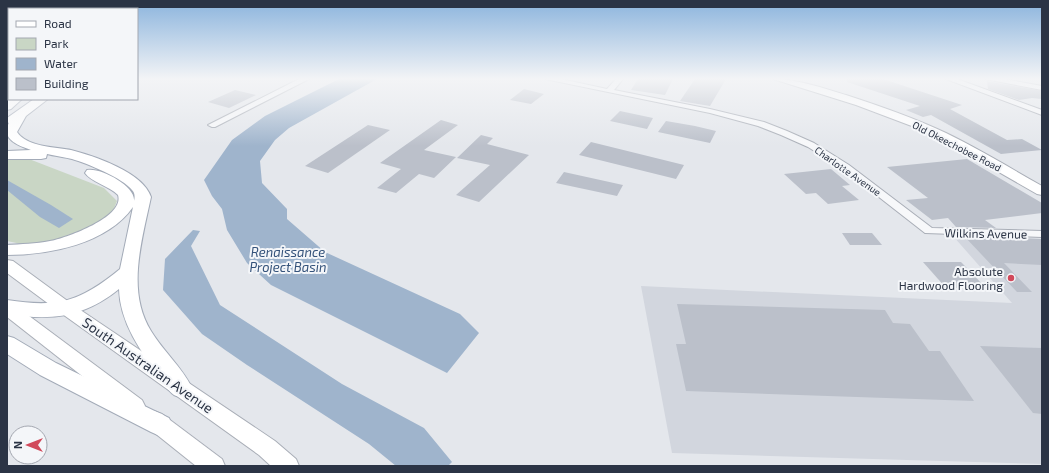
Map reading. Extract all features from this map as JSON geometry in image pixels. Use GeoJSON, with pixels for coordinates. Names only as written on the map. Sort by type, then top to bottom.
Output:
{"type":"FeatureCollection","features":[{"type":"Feature","properties":{"kind":"main road"},"geometry":{"type":"LineString","coordinates":[[15,106],[34,101]]}},
{"type":"Feature","properties":{"kind":"main road","name":"Old Okeechobee Road"},"geometry":{"type":"LineString","coordinates":[[855,101],[914,123],[969,150],[1042,191]]}},
{"type":"Feature","properties":{"kind":"main road"},"geometry":{"type":"LineString","coordinates":[[7,123],[15,106]]}},
{"type":"Feature","properties":{"kind":"main road"},"geometry":{"type":"LineString","coordinates":[[15,106],[10,132],[12,137],[28,145],[77,156],[99,164],[118,173],[142,191],[144,197],[128,272],[130,308],[138,328],[181,388]]}},
{"type":"Feature","properties":{"kind":"main road"},"geometry":{"type":"LineString","coordinates":[[7,155],[39,155],[77,166],[109,181],[127,197],[127,203],[116,217],[82,237],[37,249],[7,250]]}},
{"type":"Feature","properties":{"kind":"main road","name":"South Australian Avenue"},"geometry":{"type":"LineString","coordinates":[[7,265],[267,448],[288,466]]}},
{"type":"Feature","properties":{"kind":"main road"},"geometry":{"type":"LineString","coordinates":[[7,308],[42,311],[68,309],[105,291],[128,272]]}},
{"type":"Feature","properties":{"kind":"main road"},"geometry":{"type":"LineString","coordinates":[[7,308],[214,466]]}},
{"type":"Feature","properties":{"kind":"main road"},"geometry":{"type":"LineString","coordinates":[[7,344],[48,369],[160,425]]}},
{"type":"Feature","properties":{"kind":"street"},"geometry":{"type":"LineString","coordinates":[[212,125],[262,101]]}},
{"type":"Feature","properties":{"kind":"street","name":"Charlotte Avenue"},"geometry":{"type":"LineString","coordinates":[[659,101],[733,116],[784,133],[811,145],[846,167],[929,231]]}},
{"type":"Feature","properties":{"kind":"street"},"geometry":{"type":"LineString","coordinates":[[1008,101],[1042,113]]}},
{"type":"Feature","properties":{"kind":"street","name":"Wilkins Avenue"},"geometry":{"type":"LineString","coordinates":[[929,231],[1042,234]]}},
{"type":"Feature","properties":{"kind":"shaded area"},"geometry":{"type":"Polygon","coordinates":[[[953,236],[1042,239],[1042,464],[672,453],[641,286],[1012,303],[953,236]]]}},
{"type":"Feature","properties":{"kind":"green space"},"geometry":{"type":"Polygon","coordinates":[[[7,159],[29,159],[104,188],[117,201],[113,211],[102,221],[57,242],[26,245],[7,241],[7,159]]]}},
{"type":"Feature","properties":{"kind":"water","name":"Renaissance Project Basin"},"geometry":{"type":"Polygon","coordinates":[[[295,101],[337,101],[289,128],[275,140],[260,161],[262,183],[287,209],[287,219],[325,252],[460,314],[479,333],[447,373],[271,285],[247,263],[227,230],[222,209],[212,196],[204,180],[232,140],[265,116],[295,101]]]}},
{"type":"Feature","properties":{"kind":"water"},"geometry":{"type":"Polygon","coordinates":[[[7,180],[73,219],[59,228],[40,217],[7,190],[7,180]]]}},
{"type":"Feature","properties":{"kind":"water"},"geometry":{"type":"Polygon","coordinates":[[[193,230],[200,231],[191,246],[220,305],[342,384],[424,428],[452,462],[448,466],[396,466],[369,444],[202,334],[163,290],[165,259],[193,230]]]}},
{"type":"Feature","properties":{"kind":"building"},"geometry":{"type":"Polygon","coordinates":[[[210,101],[243,101],[229,108],[208,102],[210,101]]]}},
{"type":"Feature","properties":{"kind":"building"},"geometry":{"type":"Polygon","coordinates":[[[516,101],[535,101],[531,104],[516,101]]]}},
{"type":"Feature","properties":{"kind":"building"},"geometry":{"type":"Polygon","coordinates":[[[680,101],[713,101],[710,106],[680,101]]]}},
{"type":"Feature","properties":{"kind":"building"},"geometry":{"type":"Polygon","coordinates":[[[905,101],[950,101],[962,105],[950,109],[1007,140],[1022,139],[1042,150],[1001,154],[931,115],[923,117],[906,110],[920,106],[905,101]]]}},
{"type":"Feature","properties":{"kind":"building"},"geometry":{"type":"Polygon","coordinates":[[[620,111],[653,118],[647,129],[610,121],[620,111]]]}},
{"type":"Feature","properties":{"kind":"building"},"geometry":{"type":"Polygon","coordinates":[[[441,120],[458,125],[424,150],[456,157],[434,178],[419,174],[396,193],[377,188],[401,169],[380,163],[441,120]]]}},
{"type":"Feature","properties":{"kind":"building"},"geometry":{"type":"Polygon","coordinates":[[[666,121],[716,131],[710,143],[658,132],[666,121]]]}},
{"type":"Feature","properties":{"kind":"building"},"geometry":{"type":"Polygon","coordinates":[[[368,125],[390,130],[328,173],[305,166],[368,125]]]}},
{"type":"Feature","properties":{"kind":"building"},"geometry":{"type":"Polygon","coordinates":[[[481,135],[493,138],[487,144],[529,155],[479,202],[456,195],[490,165],[457,158],[481,135]]]}},
{"type":"Feature","properties":{"kind":"building"},"geometry":{"type":"Polygon","coordinates":[[[591,142],[684,165],[676,179],[579,155],[591,142]]]}},
{"type":"Feature","properties":{"kind":"building"},"geometry":{"type":"Polygon","coordinates":[[[967,159],[1042,203],[1042,213],[985,220],[996,228],[956,227],[948,218],[932,220],[906,200],[928,198],[887,167],[967,159]]]}},
{"type":"Feature","properties":{"kind":"building"},"geometry":{"type":"Polygon","coordinates":[[[831,169],[850,185],[842,186],[859,200],[828,204],[816,193],[806,194],[784,174],[831,169]]]}},
{"type":"Feature","properties":{"kind":"building"},"geometry":{"type":"Polygon","coordinates":[[[564,172],[623,185],[617,196],[556,183],[564,172]]]}},
{"type":"Feature","properties":{"kind":"building"},"geometry":{"type":"Polygon","coordinates":[[[842,233],[872,233],[882,245],[850,245],[842,233]]]}},
{"type":"Feature","properties":{"kind":"building","name":"Absolute Hardwood Flooring"},"geometry":{"type":"Polygon","coordinates":[[[964,236],[1042,239],[1042,265],[1004,263],[1032,292],[1017,292],[964,236]]]}},
{"type":"Feature","properties":{"kind":"building"},"geometry":{"type":"Polygon","coordinates":[[[923,262],[961,262],[986,288],[946,288],[923,262]]]}},
{"type":"Feature","properties":{"kind":"building"},"geometry":{"type":"Polygon","coordinates":[[[677,304],[885,310],[893,323],[910,324],[929,351],[940,351],[974,401],[686,391],[676,344],[686,344],[677,304]]]}},
{"type":"Feature","properties":{"kind":"building"},"geometry":{"type":"Polygon","coordinates":[[[980,346],[1042,348],[1042,414],[1033,413],[980,346]]]}},
{"type":"Feature","properties":{"kind":"place","name":"Absolute Hardwood Flooring"},"geometry":{"type":"Point","coordinates":[1011,278]}}]}
